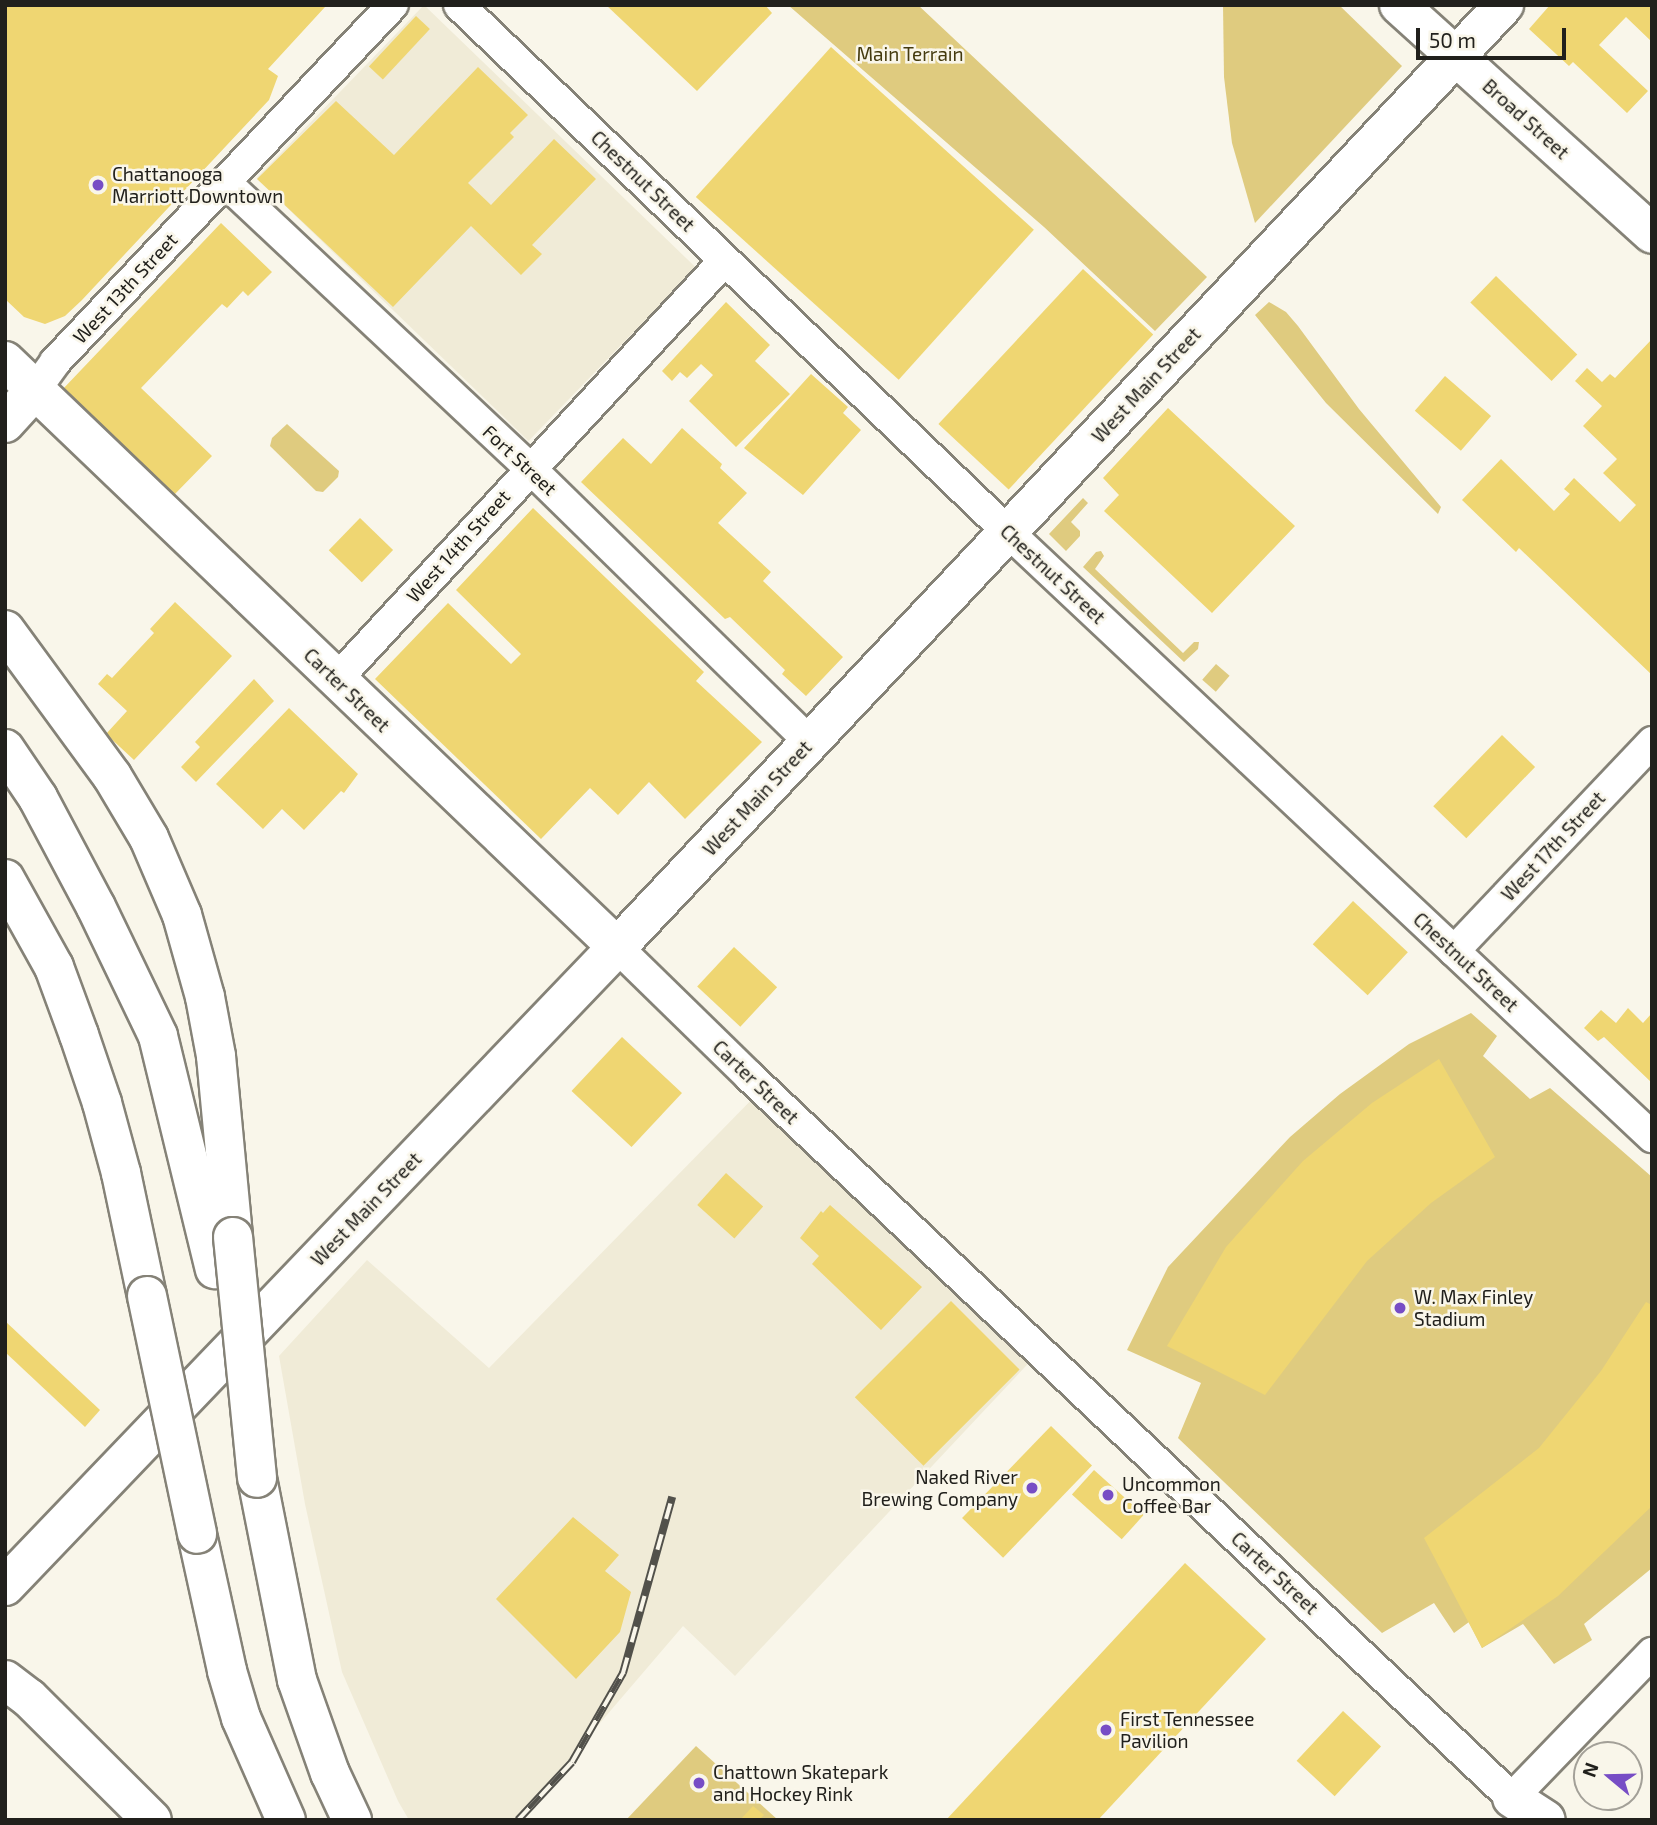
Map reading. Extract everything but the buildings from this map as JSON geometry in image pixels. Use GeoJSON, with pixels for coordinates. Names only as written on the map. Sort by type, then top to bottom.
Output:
{"type":"FeatureCollection","features":[{"type":"Feature","properties":{"kind":"main road","name":"Broad Street"},"geometry":{"type":"LineString","coordinates":[[1399,5],[1652,234]]}},
{"type":"Feature","properties":{"kind":"main road","name":"West Main Street"},"geometry":{"type":"LineString","coordinates":[[5,1586],[617,947],[1504,5]]}},
{"type":"Feature","properties":{"kind":"main road","name":"Carter Street"},"geometry":{"type":"LineString","coordinates":[[5,361],[617,947]]}},
{"type":"Feature","properties":{"kind":"main road"},"geometry":{"type":"LineString","coordinates":[[5,423],[35,390]]}},
{"type":"Feature","properties":{"kind":"main road"},"geometry":{"type":"LineString","coordinates":[[5,630],[131,807],[149,838],[182,915],[205,997],[216,1056],[224,1253],[257,1478],[297,1680],[330,1773],[352,1820]]}},
{"type":"Feature","properties":{"kind":"main road"},"geometry":{"type":"LineString","coordinates":[[5,749],[38,798],[96,907],[158,1036],[224,1253]]}},
{"type":"Feature","properties":{"kind":"main road"},"geometry":{"type":"LineString","coordinates":[[5,879],[54,967],[95,1080],[121,1172],[227,1671],[242,1718],[286,1820]]}},
{"type":"Feature","properties":{"kind":"main road"},"geometry":{"type":"LineString","coordinates":[[5,1680],[29,1698],[152,1820]]}},
{"type":"Feature","properties":{"kind":"main road"},"geometry":{"type":"LineString","coordinates":[[1517,1809],[1546,1820]]}},
{"type":"Feature","properties":{"kind":"street","name":"West 13th Street"},"geometry":{"type":"LineString","coordinates":[[35,390],[55,362],[393,5]]}},
{"type":"Feature","properties":{"kind":"street","name":"Chestnut Street"},"geometry":{"type":"LineString","coordinates":[[458,5],[1008,532],[1652,1137]]}},
{"type":"Feature","properties":{"kind":"street","name":"Fort Street"},"geometry":{"type":"LineString","coordinates":[[225,182],[530,468],[810,742]]}},
{"type":"Feature","properties":{"kind":"street","name":"West 14th Street"},"geometry":{"type":"LineString","coordinates":[[336,680],[725,260]]}},
{"type":"Feature","properties":{"kind":"street","name":"West 17th Street"},"geometry":{"type":"LineString","coordinates":[[1454,951],[1652,742]]}},
{"type":"Feature","properties":{"kind":"street","name":"Carter Street"},"geometry":{"type":"LineString","coordinates":[[617,947],[1517,1809]]}},
{"type":"Feature","properties":{"kind":"street"},"geometry":{"type":"LineString","coordinates":[[1517,1809],[1652,1653]]}},
{"type":"Feature","properties":{"kind":"shaded area"},"geometry":{"type":"Polygon","coordinates":[[[424,5],[696,268],[528,441],[257,178],[424,5]]]}},
{"type":"Feature","properties":{"kind":"shaded area"},"geometry":{"type":"Polygon","coordinates":[[[762,1089],[1040,1351],[735,1676],[683,1626],[517,1820],[409,1820],[398,1801],[342,1672],[305,1504],[279,1356],[367,1260],[489,1368],[762,1089]]]}},
{"type":"Feature","properties":{"kind":"green space","name":"Main Terrain"},"geometry":{"type":"Polygon","coordinates":[[[788,5],[918,5],[1207,277],[1155,331],[1044,227],[788,5]]]}},
{"type":"Feature","properties":{"kind":"green space"},"geometry":{"type":"Polygon","coordinates":[[[1223,5],[1339,5],[1402,66],[1255,223],[1232,143],[1224,77],[1223,5]]]}},
{"type":"Feature","properties":{"kind":"green space"},"geometry":{"type":"Polygon","coordinates":[[[1269,302],[1286,312],[1298,326],[1359,409],[1441,507],[1438,514],[1326,403],[1255,315],[1269,302]]]}},
{"type":"Feature","properties":{"kind":"green space"},"geometry":{"type":"Polygon","coordinates":[[[287,424],[339,471],[338,477],[323,492],[316,491],[270,446],[272,438],[287,424]]]}},
{"type":"Feature","properties":{"kind":"green space"},"geometry":{"type":"Polygon","coordinates":[[[1083,498],[1088,503],[1071,522],[1080,531],[1080,536],[1066,551],[1049,534],[1083,498]]]}},
{"type":"Feature","properties":{"kind":"green space"},"geometry":{"type":"Polygon","coordinates":[[[1101,551],[1104,556],[1095,569],[1183,653],[1194,642],[1199,642],[1198,649],[1184,662],[1083,567],[1096,552],[1101,551]]]}},
{"type":"Feature","properties":{"kind":"green space"},"geometry":{"type":"Polygon","coordinates":[[[1216,664],[1230,676],[1216,692],[1202,680],[1216,664]]]}},
{"type":"Feature","properties":{"kind":"green space","name":"W. Max Finley Stadium"},"geometry":{"type":"Polygon","coordinates":[[[1471,1013],[1497,1036],[1483,1056],[1530,1099],[1550,1088],[1652,1177],[1652,1568],[1584,1624],[1592,1640],[1554,1664],[1523,1624],[1482,1648],[1469,1622],[1454,1633],[1434,1603],[1382,1633],[1178,1438],[1201,1383],[1127,1350],[1168,1267],[1290,1137],[1340,1094],[1409,1044],[1471,1013]]]}},
{"type":"Feature","properties":{"kind":"green space","name":"Chattown Skatepark and Hockey Rink"},"geometry":{"type":"Polygon","coordinates":[[[696,1746],[778,1820],[626,1820],[696,1746]]]}},
{"type":"Feature","properties":{"kind":"railway"},"geometry":{"type":"LineString","coordinates":[[518,1820],[572,1762],[623,1673],[672,1497]]}},
{"type":"Feature","properties":{"kind":"place","name":"Chattanooga Marriott Downtown"},"geometry":{"type":"Point","coordinates":[98,185]}},
{"type":"Feature","properties":{"kind":"place","name":"W. Max Finley Stadium"},"geometry":{"type":"Point","coordinates":[1400,1308]}},
{"type":"Feature","properties":{"kind":"place","name":"Naked River Brewing Company"},"geometry":{"type":"Point","coordinates":[1032,1488]}},
{"type":"Feature","properties":{"kind":"place","name":"Uncommon Coffee Bar"},"geometry":{"type":"Point","coordinates":[1108,1495]}},
{"type":"Feature","properties":{"kind":"place","name":"First Tennessee Pavilion"},"geometry":{"type":"Point","coordinates":[1106,1730]}},
{"type":"Feature","properties":{"kind":"place","name":"Chattown Skatepark and Hockey Rink"},"geometry":{"type":"Point","coordinates":[699,1783]}}]}
